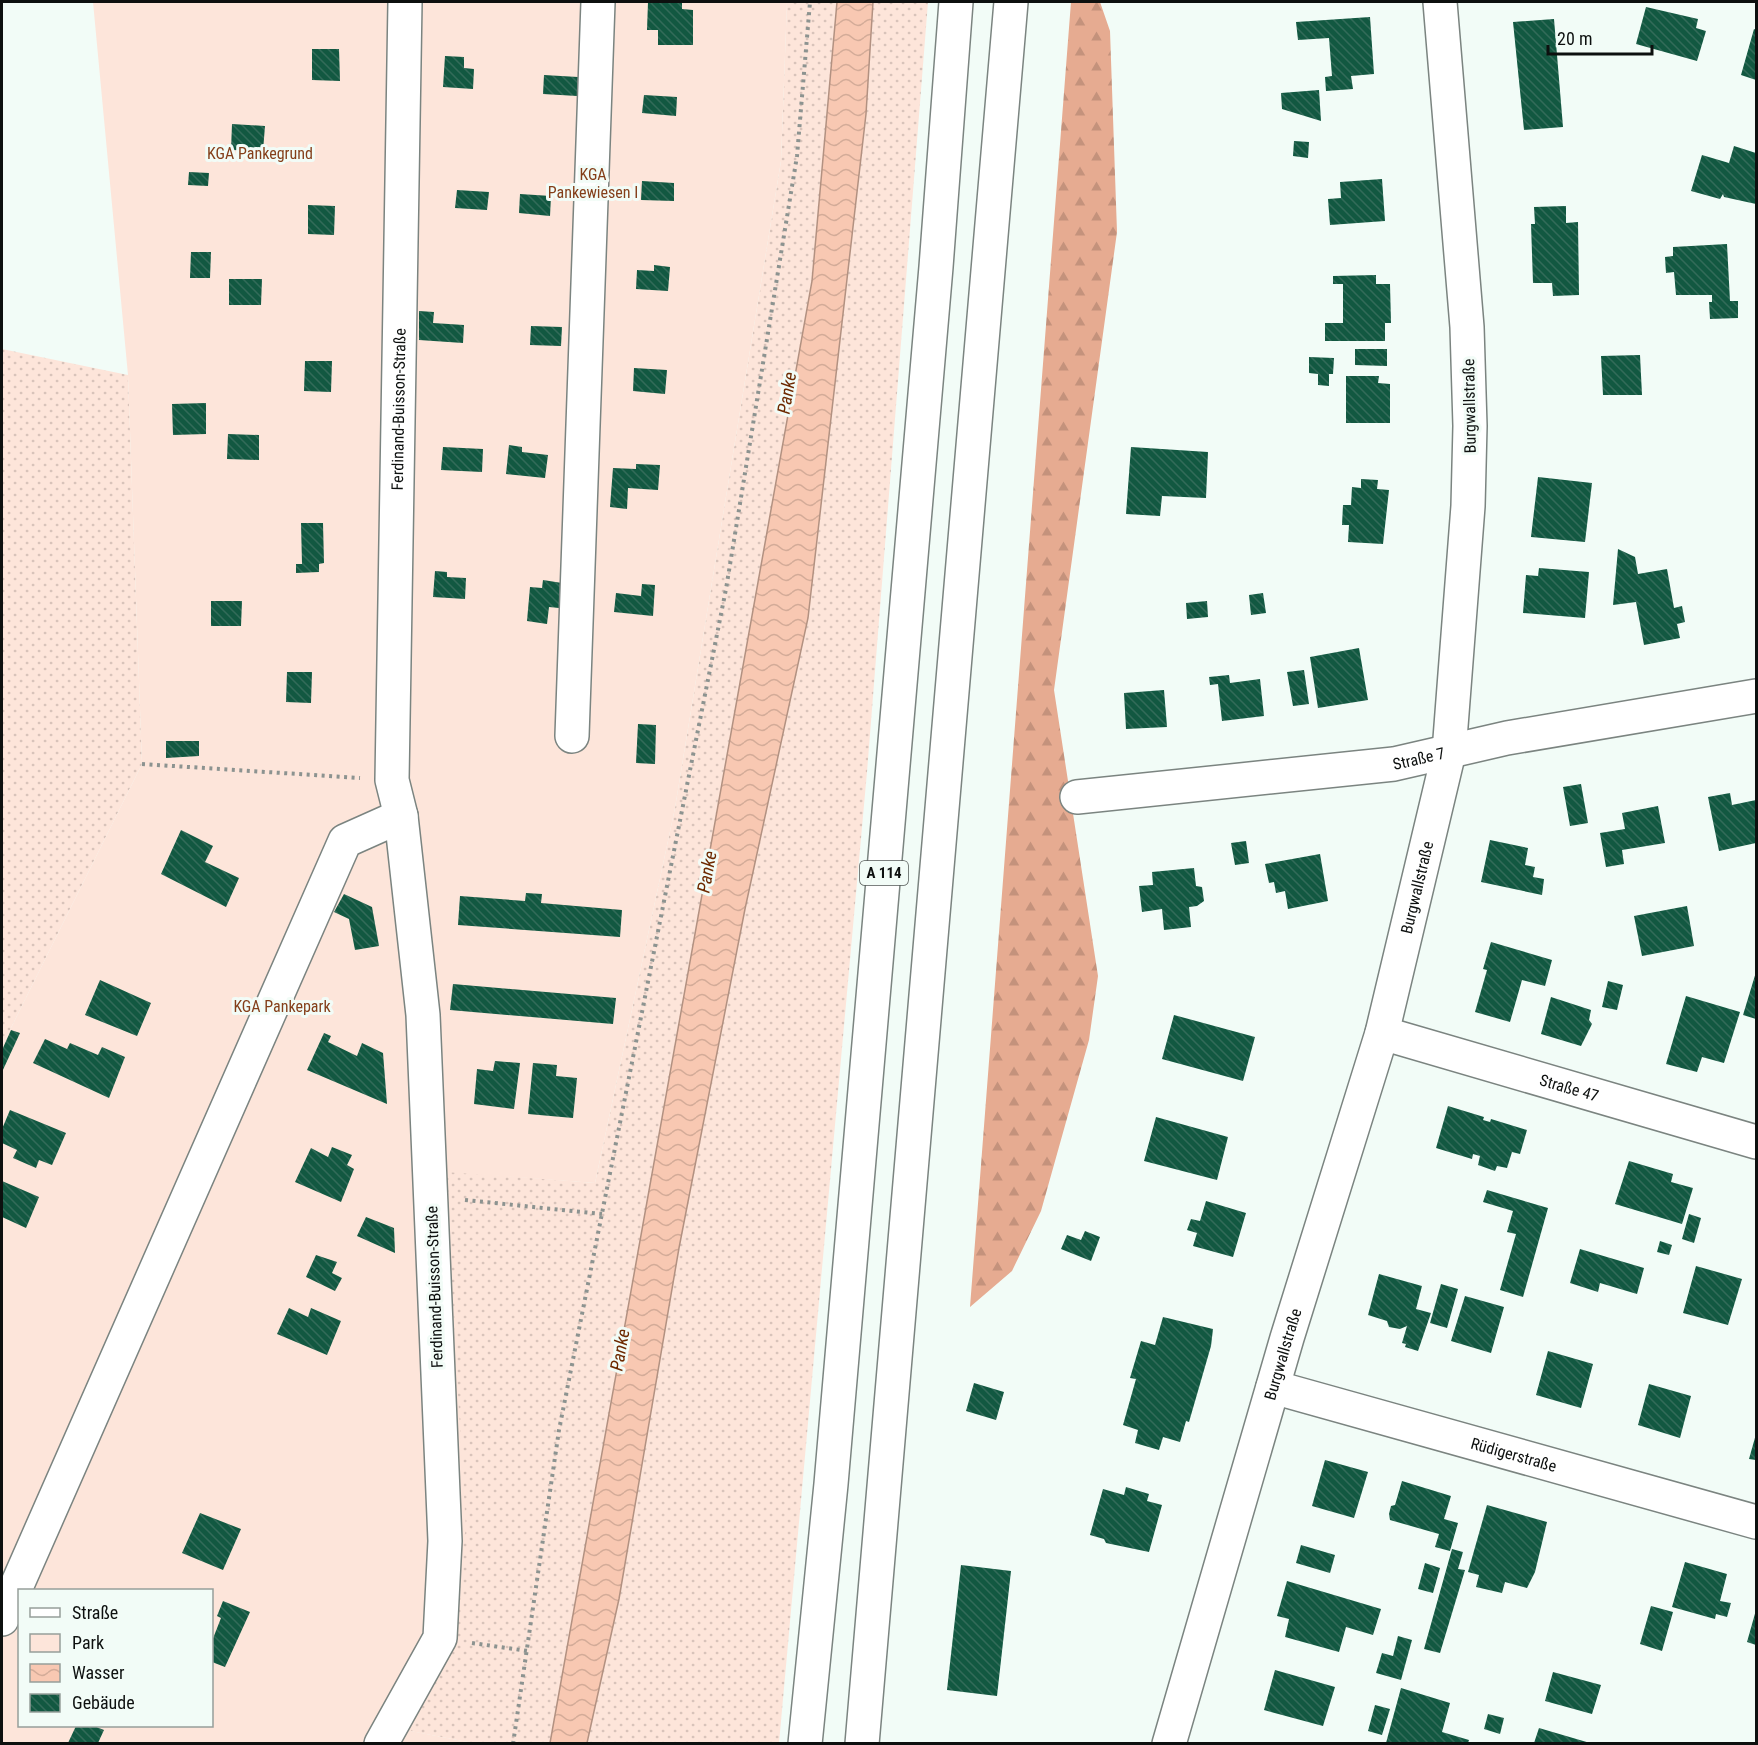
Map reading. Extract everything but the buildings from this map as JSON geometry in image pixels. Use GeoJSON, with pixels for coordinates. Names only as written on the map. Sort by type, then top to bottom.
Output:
{"type":"FeatureCollection","features":[{"type":"Feature","properties":{"kind":"main road","name":"Ferdinand-Buisson-Straße"},"geometry":{"type":"LineString","coordinates":[[381,1743],[440,1638],[445,1540],[423,1015],[401,816],[392,780],[405,2]]}},
{"type":"Feature","properties":{"kind":"main road"},"geometry":{"type":"LineString","coordinates":[[572,736],[598,2]]}},
{"type":"Feature","properties":{"kind":"main road","name":"A 114"},"geometry":{"type":"LineString","coordinates":[[806,1743],[832,1472],[936,267],[956,2]]}},
{"type":"Feature","properties":{"kind":"main road"},"geometry":{"type":"LineString","coordinates":[[862,1743],[1011,2]]}},
{"type":"Feature","properties":{"kind":"main road","name":"Burgwallstraße"},"geometry":{"type":"LineString","coordinates":[[1168,1743],[1273,1387],[1383,1033],[1449,752],[1468,506],[1470,426],[1467,327],[1440,2]]}},
{"type":"Feature","properties":{"kind":"main road","name":"Straße 7"},"geometry":{"type":"LineString","coordinates":[[1077,797],[1394,764],[1507,738],[1756,696]]}},
{"type":"Feature","properties":{"kind":"main road"},"geometry":{"type":"LineString","coordinates":[[2,1619],[345,841],[401,816]]}},
{"type":"Feature","properties":{"kind":"main road","name":"Straße 47"},"geometry":{"type":"LineString","coordinates":[[1383,1033],[1756,1142]]}},
{"type":"Feature","properties":{"kind":"main road","name":"Rüdigerstraße"},"geometry":{"type":"LineString","coordinates":[[1273,1387],[1756,1521]]}},
{"type":"Feature","properties":{"kind":"path"},"geometry":{"type":"LineString","coordinates":[[513,1743],[559,1430],[726,589],[797,156],[810,2]]}},
{"type":"Feature","properties":{"kind":"path"},"geometry":{"type":"LineString","coordinates":[[142,764],[392,780]]}},
{"type":"Feature","properties":{"kind":"path"},"geometry":{"type":"LineString","coordinates":[[430,1196],[602,1214]]}},
{"type":"Feature","properties":{"kind":"path"},"geometry":{"type":"LineString","coordinates":[[440,1638],[528,1651]]}},
{"type":"Feature","properties":{"kind":"green space"},"geometry":{"type":"Polygon","coordinates":[[[93,2],[787,2],[781,161],[675,808],[595,1183],[445,1172],[466,1529],[428,1693],[411,1731],[473,1743],[2,1743],[2,1046],[142,764],[128,375],[93,2]]]}},
{"type":"Feature","properties":{"kind":"green space"},"geometry":{"type":"Polygon","coordinates":[[[787,2],[837,2],[812,281],[550,1743],[473,1743],[410,1731],[428,1693],[445,1171],[595,1183],[675,808],[781,161],[787,2]]]}},
{"type":"Feature","properties":{"kind":"green space"},"geometry":{"type":"Polygon","coordinates":[[[873,2],[928,2],[867,772],[779,1743],[587,1744],[619,1598],[679,1248],[745,909],[808,618],[866,114],[873,2]]]}},
{"type":"Feature","properties":{"kind":"green space"},"geometry":{"type":"Polygon","coordinates":[[[1071,2],[1100,2],[1110,31],[1117,232],[1054,690],[1098,976],[1089,1040],[1041,1211],[1012,1271],[970,1307],[1071,2]]]}},
{"type":"Feature","properties":{"kind":"green space"},"geometry":{"type":"Polygon","coordinates":[[[2,349],[128,375],[142,764],[2,1046],[2,349]]]}},
{"type":"Feature","properties":{"kind":"water","name":"Panke"},"geometry":{"type":"Polygon","coordinates":[[[837,2],[873,2],[866,114],[808,618],[745,909],[679,1248],[619,1599],[587,1743],[550,1743],[812,281],[837,2]]]}},
{"type":"Feature","properties":{"kind":"park label","name":"KGA Pankegrund"},"geometry":{"type":"Point","coordinates":[260,153]}},
{"type":"Feature","properties":{"kind":"park label","name":"KGA Pankewiesen I"},"geometry":{"type":"Point","coordinates":[593,183]}},
{"type":"Feature","properties":{"kind":"park label","name":"KGA Pankepark"},"geometry":{"type":"Point","coordinates":[282,1006]}}]}
